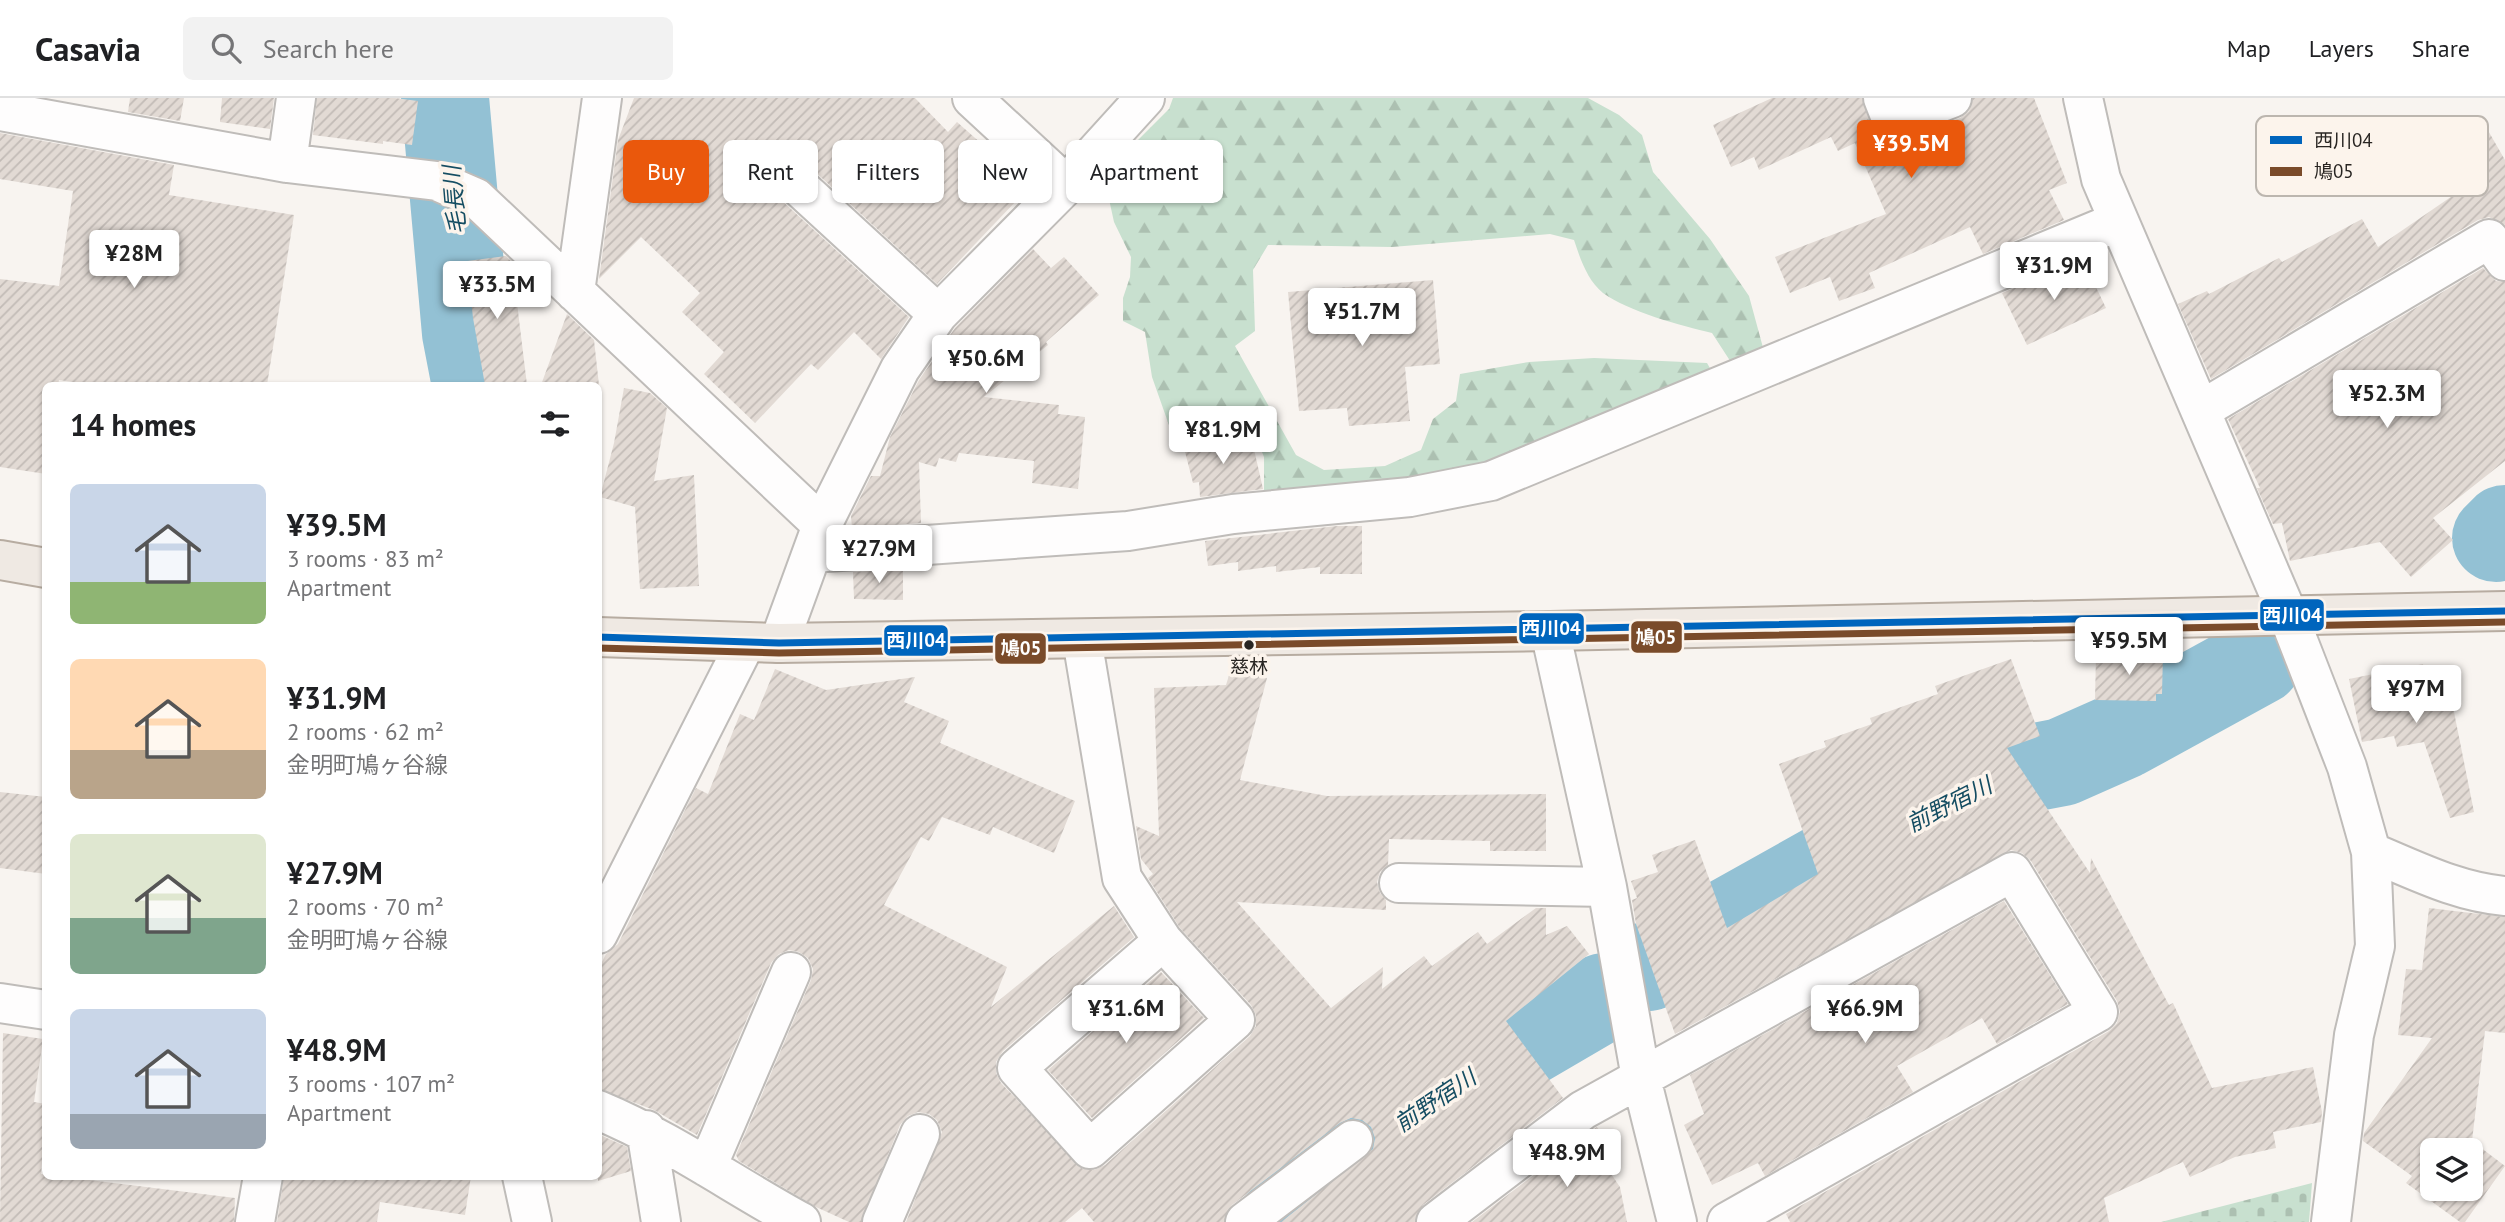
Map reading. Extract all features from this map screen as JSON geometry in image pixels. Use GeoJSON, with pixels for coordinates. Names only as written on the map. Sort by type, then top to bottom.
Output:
{"type":"FeatureCollection","features":[{"type":"Feature","properties":{"kind":"main road"},"geometry":{"type":"LineString","coordinates":[[0,560],[42,567]]}},
{"type":"Feature","properties":{"kind":"main road"},"geometry":{"type":"LineString","coordinates":[[602,637],[762,642],[1082,639],[2505,611]]}},
{"type":"Feature","properties":{"kind":"street"},"geometry":{"type":"LineString","coordinates":[[287,163],[296,98]]}},
{"type":"Feature","properties":{"kind":"street"},"geometry":{"type":"LineString","coordinates":[[575,292],[602,98]]}},
{"type":"Feature","properties":{"kind":"street"},"geometry":{"type":"LineString","coordinates":[[602,927],[762,642],[817,539],[900,369],[938,314],[1066,185],[972,98]]}},
{"type":"Feature","properties":{"kind":"street"},"geometry":{"type":"LineString","coordinates":[[1107,140],[1145,98]]}},
{"type":"Feature","properties":{"kind":"street"},"geometry":{"type":"LineString","coordinates":[[1883,98],[1892,121],[1952,98]]}},
{"type":"Feature","properties":{"kind":"street"},"geometry":{"type":"LineString","coordinates":[[2083,98],[2101,179],[2288,615],[2347,766],[2371,852],[2375,946],[2354,1035],[2330,1222]]}},
{"type":"Feature","properties":{"kind":"street"},"geometry":{"type":"LineString","coordinates":[[0,111],[287,163],[437,181],[476,198],[575,292],[817,539],[1128,531],[1233,514],[1410,497],[1491,481],[2119,220]]}},
{"type":"Feature","properties":{"kind":"street"},"geometry":{"type":"LineString","coordinates":[[817,203],[938,314]]}},
{"type":"Feature","properties":{"kind":"street"},"geometry":{"type":"LineString","coordinates":[[2201,410],[2489,239],[2505,261]]}},
{"type":"Feature","properties":{"kind":"street"},"geometry":{"type":"LineString","coordinates":[[1550,631],[1607,887],[1641,1078],[1677,1222]]}},
{"type":"Feature","properties":{"kind":"street"},"geometry":{"type":"LineString","coordinates":[[1082,639],[1122,878],[1163,941],[1235,1020],[1090,1149],[1017,1068],[1163,941]]}},
{"type":"Feature","properties":{"kind":"street"},"geometry":{"type":"LineString","coordinates":[[2371,852],[2443,882],[2480,894],[2505,896]]}},
{"type":"Feature","properties":{"kind":"street"},"geometry":{"type":"LineString","coordinates":[[1436,1222],[1583,1110],[2012,872],[2098,1012],[1727,1222]]}},
{"type":"Feature","properties":{"kind":"street"},"geometry":{"type":"LineString","coordinates":[[1399,883],[1607,887]]}},
{"type":"Feature","properties":{"kind":"street"},"geometry":{"type":"LineString","coordinates":[[707,1167],[791,972]]}},
{"type":"Feature","properties":{"kind":"street"},"geometry":{"type":"LineString","coordinates":[[0,1003],[42,1009]]}},
{"type":"Feature","properties":{"kind":"street"},"geometry":{"type":"LineString","coordinates":[[602,1112],[646,1130],[801,1222]]}},
{"type":"Feature","properties":{"kind":"street"},"geometry":{"type":"LineString","coordinates":[[646,1130],[661,1222]]}},
{"type":"Feature","properties":{"kind":"street"},"geometry":{"type":"LineString","coordinates":[[883,1222],[920,1134]]}},
{"type":"Feature","properties":{"kind":"street"},"geometry":{"type":"LineString","coordinates":[[1245,1222],[1353,1140]]}},
{"type":"Feature","properties":{"kind":"street"},"geometry":{"type":"LineString","coordinates":[[255,1222],[262,1180]]}},
{"type":"Feature","properties":{"kind":"street"},"geometry":{"type":"LineString","coordinates":[[523,1180],[532,1222]]}},
{"type":"Feature","properties":{"kind":"green space"},"geometry":{"type":"Polygon","coordinates":[[[1173,98],[1588,98],[1619,115],[1642,135],[1653,172],[1710,239],[1749,296],[1765,355],[1736,370],[1712,333],[1640,312],[1603,293],[1588,275],[1574,240],[1550,234],[1392,247],[1268,245],[1253,270],[1255,331],[1235,346],[1296,455],[1324,470],[1385,466],[1421,450],[1433,419],[1456,401],[1460,374],[1529,362],[1594,358],[1707,363],[1715,377],[1473,473],[1264,495],[1264,457],[1250,422],[1199,428],[1170,428],[1152,377],[1145,332],[1123,321],[1123,298],[1130,277],[1131,257],[1114,222],[1110,203],[1223,203],[1223,140],[1138,140],[1169,109],[1173,98]]]}},
{"type":"Feature","properties":{"kind":"green space"},"geometry":{"type":"Polygon","coordinates":[[[2312,1183],[2309,1222],[2161,1222],[2312,1183]]]}},
{"type":"Feature","properties":{"kind":"building"},"geometry":{"type":"Polygon","coordinates":[[[130,98],[184,98],[180,121],[128,112],[130,98]]]}},
{"type":"Feature","properties":{"kind":"building"},"geometry":{"type":"Polygon","coordinates":[[[222,98],[274,98],[270,129],[220,122],[222,98]]]}},
{"type":"Feature","properties":{"kind":"building"},"geometry":{"type":"Polygon","coordinates":[[[317,98],[395,98],[418,101],[412,145],[313,135],[317,98]]]}},
{"type":"Feature","properties":{"kind":"building"},"geometry":{"type":"Polygon","coordinates":[[[634,98],[915,98],[948,132],[957,122],[977,140],[958,140],[958,203],[1014,203],[937,284],[849,203],[944,203],[944,140],[832,140],[832,187],[818,174],[818,140],[723,140],[723,203],[784,203],[909,317],[881,359],[854,332],[818,370],[811,364],[755,423],[704,374],[724,352],[682,312],[700,293],[641,237],[599,279],[618,140],[634,98]]]}},
{"type":"Feature","properties":{"kind":"building"},"geometry":{"type":"Polygon","coordinates":[[[1772,98],[1862,98],[1872,130],[1879,138],[1889,143],[1960,118],[1969,111],[1973,98],[2034,98],[2067,183],[2049,190],[2064,220],[1983,254],[1970,227],[1869,273],[1875,288],[1839,301],[1830,277],[1790,293],[1775,257],[1886,214],[1855,143],[1838,151],[1831,137],[1759,170],[1754,157],[1731,167],[1713,125],[1772,98]]]}},
{"type":"Feature","properties":{"kind":"building"},"geometry":{"type":"Polygon","coordinates":[[[2488,130],[2505,160],[2505,225],[2489,217],[2478,220],[2211,379],[2178,304],[2207,291],[2209,294],[2279,258],[2282,262],[2362,219],[2378,247],[2452,196],[2488,196],[2488,130]]]}},
{"type":"Feature","properties":{"kind":"building"},"geometry":{"type":"Polygon","coordinates":[[[0,133],[174,165],[169,195],[294,215],[267,382],[42,382],[42,473],[0,467],[0,279],[59,286],[73,191],[0,179],[0,133]]]}},
{"type":"Feature","properties":{"kind":"building"},"geometry":{"type":"Polygon","coordinates":[[[1033,249],[1051,268],[1064,257],[1099,295],[1046,342],[1048,345],[984,397],[1059,405],[1058,414],[1085,417],[1078,489],[1032,483],[1034,461],[959,453],[956,462],[939,458],[936,467],[919,462],[921,523],[852,528],[851,516],[871,476],[880,476],[890,437],[919,380],[955,328],[1033,249]]]}},
{"type":"Feature","properties":{"kind":"building"},"geometry":{"type":"Polygon","coordinates":[[[506,256],[512,262],[527,382],[484,382],[473,318],[467,261],[506,256]]]}},
{"type":"Feature","properties":{"kind":"building"},"geometry":{"type":"Polygon","coordinates":[[[2083,260],[2106,308],[2027,345],[2002,293],[2083,260]]]}},
{"type":"Feature","properties":{"kind":"building"},"geometry":{"type":"Polygon","coordinates":[[[2483,268],[2496,281],[2505,282],[2505,461],[2433,518],[2453,540],[2411,577],[2380,542],[2290,561],[2282,523],[2273,524],[2257,488],[2260,488],[2228,419],[2483,268]]]}},
{"type":"Feature","properties":{"kind":"building"},"geometry":{"type":"Polygon","coordinates":[[[1433,280],[1440,364],[1405,367],[1410,421],[1349,426],[1347,408],[1299,411],[1288,292],[1433,280]]]}},
{"type":"Feature","properties":{"kind":"building"},"geometry":{"type":"Polygon","coordinates":[[[567,314],[594,340],[599,382],[542,382],[567,314]]]}},
{"type":"Feature","properties":{"kind":"building"},"geometry":{"type":"Polygon","coordinates":[[[624,388],[650,393],[667,408],[654,481],[694,475],[699,586],[640,589],[635,507],[602,498],[624,388]]]}},
{"type":"Feature","properties":{"kind":"building"},"geometry":{"type":"Polygon","coordinates":[[[1218,436],[1220,443],[1251,436],[1263,489],[1200,497],[1199,482],[1193,483],[1183,444],[1218,436]]]}},
{"type":"Feature","properties":{"kind":"building"},"geometry":{"type":"Polygon","coordinates":[[[1337,526],[1362,526],[1362,574],[1320,574],[1320,567],[1276,572],[1276,566],[1238,571],[1238,562],[1208,566],[1205,541],[1337,526]]]}},
{"type":"Feature","properties":{"kind":"building"},"geometry":{"type":"Polygon","coordinates":[[[903,569],[903,600],[854,599],[853,572],[903,569]]]}},
{"type":"Feature","properties":{"kind":"building"},"geometry":{"type":"Polygon","coordinates":[[[2122,652],[2163,654],[2162,694],[2156,694],[2156,701],[2095,700],[2096,655],[2122,655],[2122,652]]]}},
{"type":"Feature","properties":{"kind":"building"},"geometry":{"type":"Polygon","coordinates":[[[2011,659],[2040,736],[2007,748],[2090,873],[2091,858],[2169,1005],[2173,1003],[2212,1088],[2313,1067],[2322,1112],[2321,1122],[2273,1132],[2276,1148],[2235,1157],[2190,1177],[2183,1162],[2104,1198],[2109,1222],[1790,1222],[1786,1214],[2109,1031],[2117,1023],[2120,1012],[2117,1001],[2031,861],[2022,853],[2011,850],[1675,1034],[1636,924],[1632,900],[1637,898],[1631,881],[1658,872],[1652,855],[1695,840],[1727,928],[1818,874],[1779,764],[1826,747],[1824,741],[1872,724],[1870,718],[1938,694],[1935,686],[2011,659]]]}},
{"type":"Feature","properties":{"kind":"building"},"geometry":{"type":"Polygon","coordinates":[[[2423,664],[2426,680],[2436,677],[2441,699],[2451,697],[2474,812],[2450,818],[2424,742],[2397,747],[2394,736],[2362,742],[2349,679],[2423,664]]]}},
{"type":"Feature","properties":{"kind":"building"},"geometry":{"type":"Polygon","coordinates":[[[775,669],[826,690],[915,677],[904,702],[949,721],[940,743],[1075,801],[1054,853],[993,827],[990,835],[942,817],[929,841],[921,837],[884,905],[1007,967],[991,1007],[1114,906],[1134,937],[1003,1051],[996,1062],[996,1073],[1001,1083],[1083,1169],[1094,1170],[1105,1165],[1250,1036],[1256,1026],[1256,1015],[1251,1005],[1180,928],[1148,878],[1153,874],[1141,859],[1136,826],[1159,836],[1154,688],[1226,685],[1231,669],[1267,678],[1240,780],[1327,796],[1546,794],[1546,851],[1490,851],[1490,841],[1389,839],[1388,865],[1380,872],[1377,882],[1380,893],[1386,900],[1386,910],[1237,902],[1331,1008],[1383,967],[1382,989],[1424,956],[1432,966],[1478,932],[1487,944],[1536,908],[1546,908],[1546,935],[1567,926],[1589,954],[1506,1021],[1563,1098],[1423,1205],[1415,1222],[1281,1222],[1373,1149],[1375,1138],[1371,1127],[1362,1120],[1351,1118],[1340,1123],[1232,1205],[1224,1222],[1094,1222],[1082,1208],[1065,1222],[906,1222],[942,1132],[937,1120],[929,1114],[918,1112],[908,1116],[900,1125],[861,1222],[849,1222],[816,1207],[739,1161],[736,1155],[811,980],[813,969],[808,958],[799,952],[789,950],[779,954],[771,963],[697,1135],[654,1110],[602,1090],[602,962],[606,954],[618,944],[696,788],[708,794],[740,714],[754,720],[775,669]]]}},
{"type":"Feature","properties":{"kind":"building"},"geometry":{"type":"Polygon","coordinates":[[[0,792],[42,797],[42,873],[0,868],[0,792]]]}},
{"type":"Feature","properties":{"kind":"building"},"geometry":{"type":"Polygon","coordinates":[[[2004,901],[2068,1004],[1997,1044],[1982,1018],[1897,1066],[1913,1092],[1765,1176],[1758,1163],[1712,1185],[1684,1125],[1704,1114],[1690,1075],[2004,901]]]}},
{"type":"Feature","properties":{"kind":"building"},"geometry":{"type":"Polygon","coordinates":[[[2429,908],[2505,917],[2505,1033],[2485,1031],[2472,1138],[2420,1138],[2420,1193],[2406,1183],[2412,1176],[2363,1141],[2364,1133],[2432,1038],[2398,1035],[2406,969],[2422,970],[2429,908]]]}},
{"type":"Feature","properties":{"kind":"building"},"geometry":{"type":"Polygon","coordinates":[[[1161,972],[1204,1018],[1092,1118],[1048,1070],[1161,972]]]}},
{"type":"Feature","properties":{"kind":"building"},"geometry":{"type":"Polygon","coordinates":[[[3,1033],[42,1039],[34,1102],[42,1103],[42,1180],[90,1180],[235,1198],[234,1222],[0,1222],[3,1033]]]}},
{"type":"Feature","properties":{"kind":"building"},"geometry":{"type":"Polygon","coordinates":[[[1597,1127],[1617,1156],[1605,1165],[1620,1187],[1627,1222],[1472,1222],[1597,1127]]]}},
{"type":"Feature","properties":{"kind":"building"},"geometry":{"type":"Polygon","coordinates":[[[602,1136],[627,1147],[631,1171],[602,1180],[602,1136]]]}},
{"type":"Feature","properties":{"kind":"building"},"geometry":{"type":"Polygon","coordinates":[[[2483,1149],[2505,1166],[2483,1197],[2483,1149]]]}},
{"type":"Feature","properties":{"kind":"building"},"geometry":{"type":"Polygon","coordinates":[[[283,1180],[470,1180],[465,1215],[380,1202],[377,1222],[277,1222],[283,1180]]]}},
{"type":"Feature","properties":{"kind":"building"},"geometry":{"type":"Polygon","coordinates":[[[2431,1201],[2480,1201],[2465,1222],[2460,1222],[2431,1201]]]}},
{"type":"Feature","properties":{"kind":"waterway","name":"毛長川"},"geometry":{"type":"LineString","coordinates":[[445,98],[466,333],[475,382]]}},
{"type":"Feature","properties":{"kind":"waterway","name":"前野宿川"},"geometry":{"type":"LineString","coordinates":[[2496,538],[2505,529]]}},
{"type":"Feature","properties":{"kind":"waterway","name":"前野宿川"},"geometry":{"type":"LineString","coordinates":[[1648,967],[1841,859],[2015,771],[2062,762],[2123,735],[2258,661]]}},
{"type":"Feature","properties":{"kind":"waterway","name":"前野宿川"},"geometry":{"type":"LineString","coordinates":[[1281,1222],[1416,1107],[1604,997]]}},
{"type":"Feature","properties":{"kind":"transit line","name":"西川04"},"geometry":{"type":"LineString","coordinates":[[602,637],[779,643],[2505,611]]}},
{"type":"Feature","properties":{"kind":"transit line","name":"鳩05"},"geometry":{"type":"LineString","coordinates":[[602,648],[779,653],[2505,622]]}},
{"type":"Feature","properties":{"kind":"place","name":"慈林"},"geometry":{"type":"Point","coordinates":[1249,645]}}]}
